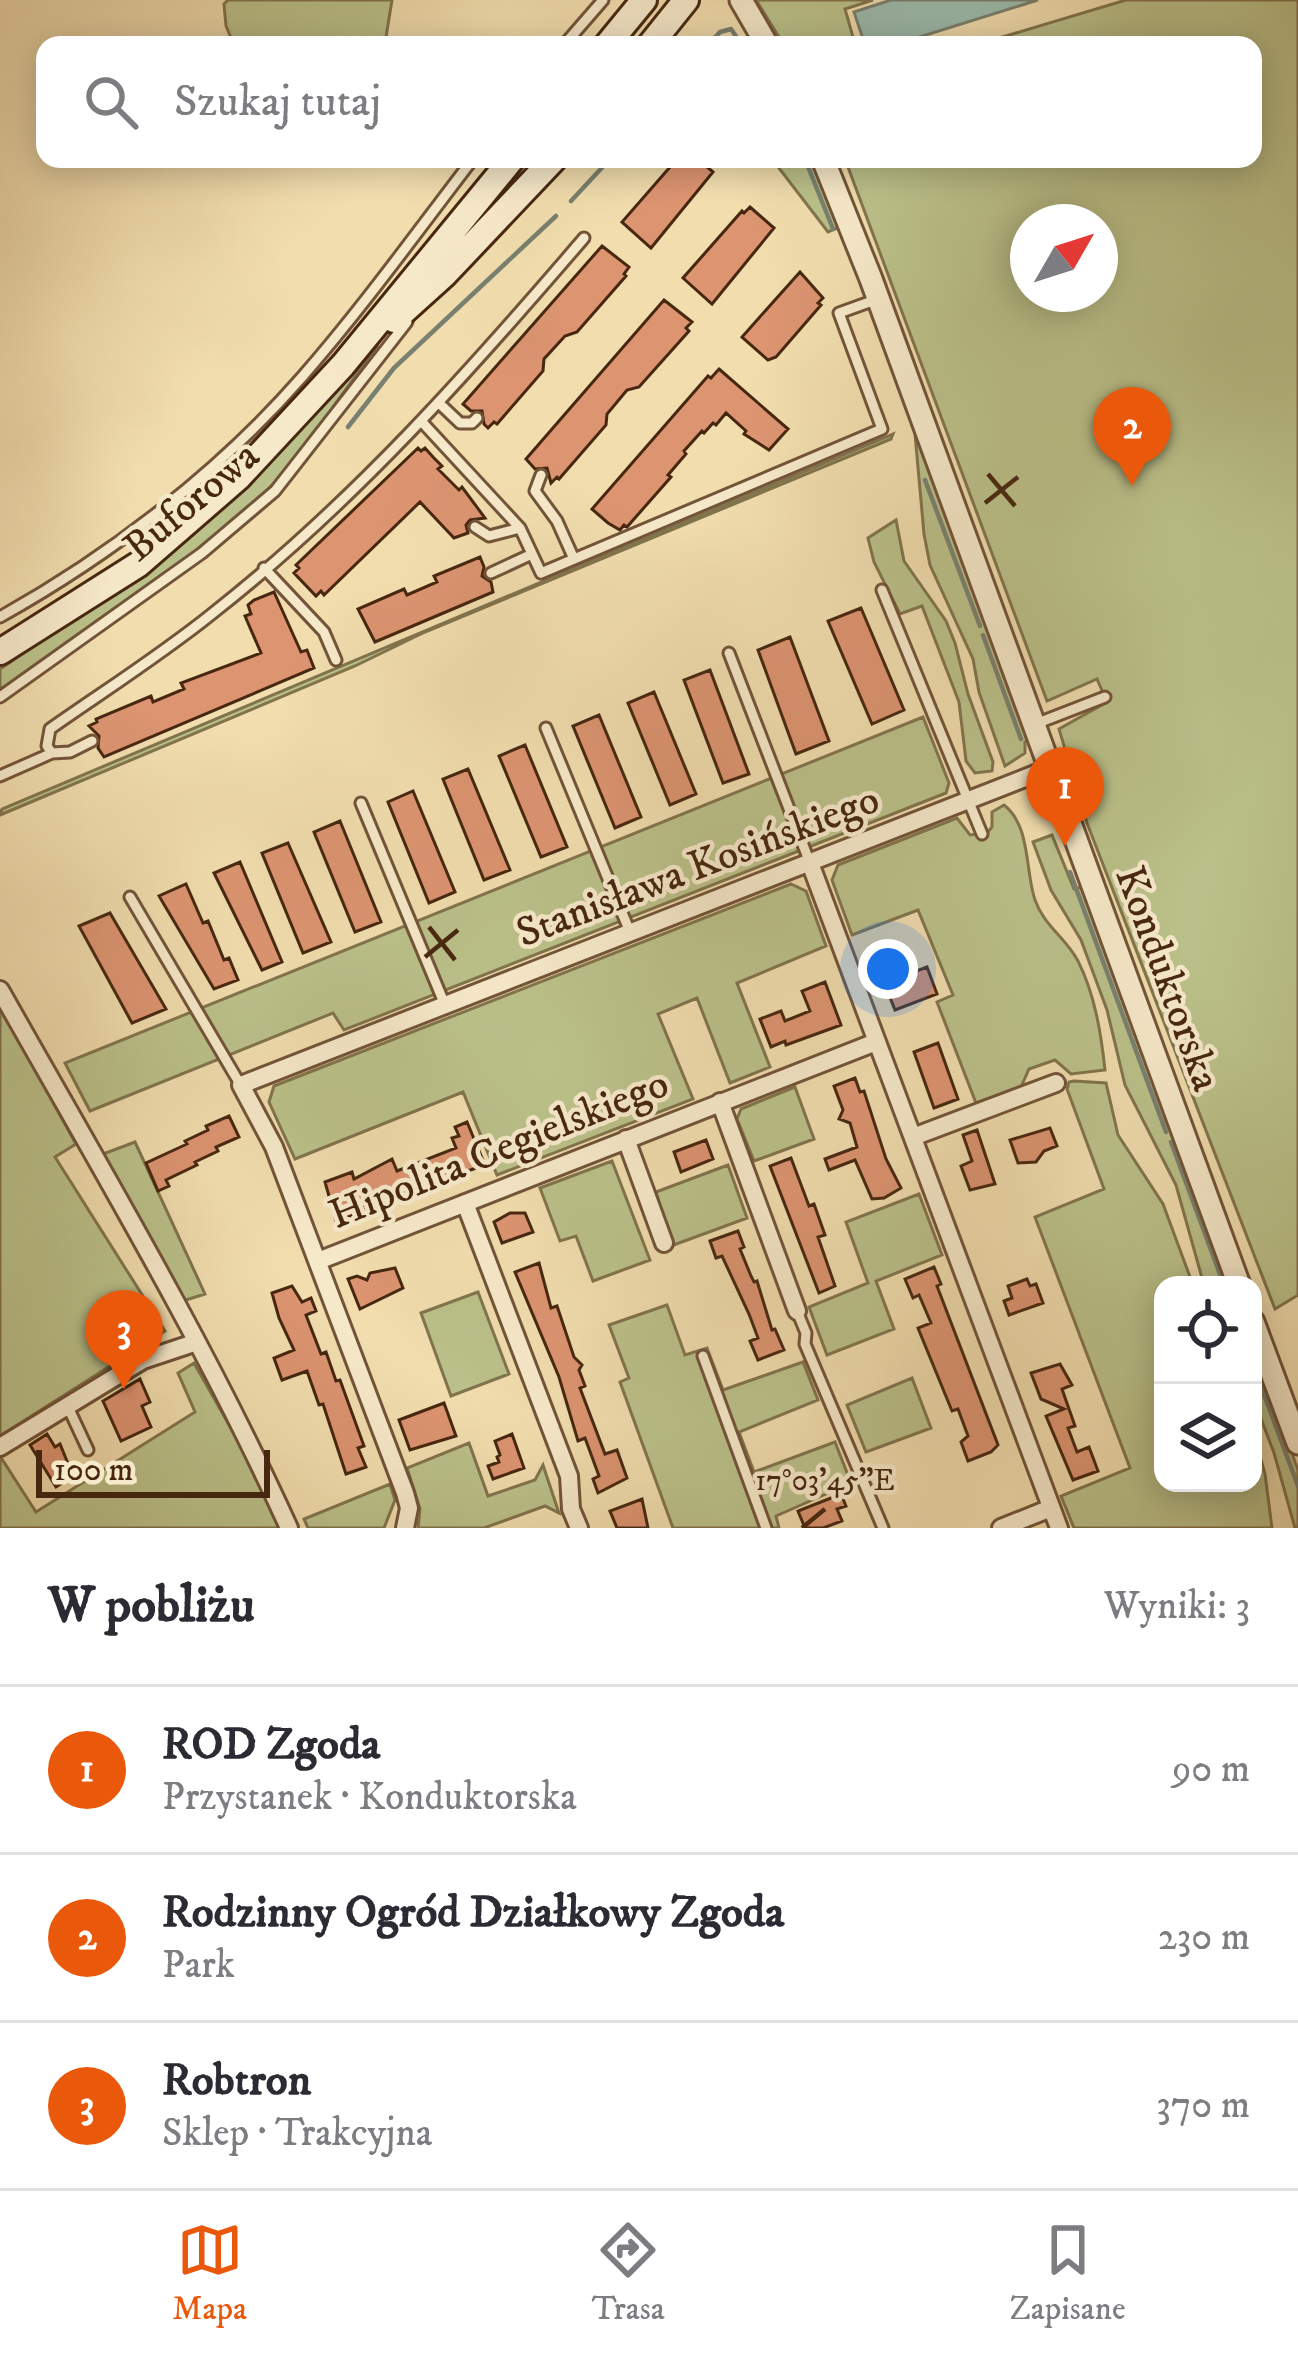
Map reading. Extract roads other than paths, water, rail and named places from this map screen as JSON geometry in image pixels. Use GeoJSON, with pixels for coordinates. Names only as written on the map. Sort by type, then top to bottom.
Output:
{"type":"FeatureCollection","features":[{"type":"Feature","properties":{"kind":"main road"},"geometry":{"type":"LineString","coordinates":[[614,36],[644,0]]}},
{"type":"Feature","properties":{"kind":"main road"},"geometry":{"type":"LineString","coordinates":[[657,36],[686,0]]}},
{"type":"Feature","properties":{"kind":"main road","name":"Buforowa"},"geometry":{"type":"LineString","coordinates":[[0,652],[91,598],[203,510],[343,365],[505,168]]}},
{"type":"Feature","properties":{"kind":"main road","name":"Buforowa"},"geometry":{"type":"LineString","coordinates":[[343,365],[445,274],[545,168]]}},
{"type":"Feature","properties":{"kind":"street"},"geometry":{"type":"LineString","coordinates":[[741,0],[762,36]]}},
{"type":"Feature","properties":{"kind":"street","name":"Konduktorska"},"geometry":{"type":"LineString","coordinates":[[827,168],[879,298],[1236,1276]]}},
{"type":"Feature","properties":{"kind":"street","name":"Stanisława Kosińskiego"},"geometry":{"type":"LineString","coordinates":[[241,1085],[1048,769]]}},
{"type":"Feature","properties":{"kind":"street"},"geometry":{"type":"LineString","coordinates":[[809,862],[1059,1528]]}},
{"type":"Feature","properties":{"kind":"street"},"geometry":{"type":"LineString","coordinates":[[0,990],[260,1460],[289,1528]]}},
{"type":"Feature","properties":{"kind":"street","name":"Hipolita Cegielskiego"},"geometry":{"type":"LineString","coordinates":[[405,1528],[409,1508],[318,1261],[877,1042]]}},
{"type":"Feature","properties":{"kind":"street"},"geometry":{"type":"LineString","coordinates":[[913,1137],[1056,1083]]}},
{"type":"Feature","properties":{"kind":"street"},"geometry":{"type":"LineString","coordinates":[[241,1085],[274,1147],[318,1261]]}},
{"type":"Feature","properties":{"kind":"street","name":"Hipolita Cegielskiego"},"geometry":{"type":"LineString","coordinates":[[720,1102],[797,1311]]}},
{"type":"Feature","properties":{"kind":"street"},"geometry":{"type":"LineString","coordinates":[[626,1139],[664,1243]]}},
{"type":"Feature","properties":{"kind":"street"},"geometry":{"type":"LineString","coordinates":[[465,1203],[569,1476],[571,1509],[579,1528]]}},
{"type":"Feature","properties":{"kind":"street"},"geometry":{"type":"LineString","coordinates":[[0,1447],[143,1360],[196,1342]]}},
{"type":"Feature","properties":{"kind":"street"},"geometry":{"type":"LineString","coordinates":[[1262,1346],[1298,1443]]}},
{"type":"Feature","properties":{"kind":"street"},"geometry":{"type":"LineString","coordinates":[[1001,1528],[1051,1508]]}},
{"type":"Feature","properties":{"kind":"lane"},"geometry":{"type":"LineString","coordinates":[[572,36],[602,0]]}},
{"type":"Feature","properties":{"kind":"lane"},"geometry":{"type":"LineString","coordinates":[[0,617],[103,553],[243,437],[300,380],[466,168]]}},
{"type":"Feature","properties":{"kind":"lane"},"geometry":{"type":"LineString","coordinates":[[52,753],[47,746],[50,729],[214,613],[422,422],[584,238]]}},
{"type":"Feature","properties":{"kind":"lane","name":"Buforowa"},"geometry":{"type":"LineString","coordinates":[[0,697],[202,553],[274,491],[445,274]]}},
{"type":"Feature","properties":{"kind":"lane"},"geometry":{"type":"LineString","coordinates":[[422,422],[520,529],[542,573],[882,429],[839,313],[879,298]]}},
{"type":"Feature","properties":{"kind":"lane"},"geometry":{"type":"LineString","coordinates":[[440,404],[460,423],[476,418]]}},
{"type":"Feature","properties":{"kind":"lane"},"geometry":{"type":"LineString","coordinates":[[541,475],[535,491],[557,520],[574,560]]}},
{"type":"Feature","properties":{"kind":"lane"},"geometry":{"type":"LineString","coordinates":[[475,526],[489,536],[520,529]]}},
{"type":"Feature","properties":{"kind":"lane"},"geometry":{"type":"LineString","coordinates":[[490,573],[532,554]]}},
{"type":"Feature","properties":{"kind":"lane"},"geometry":{"type":"LineString","coordinates":[[264,568],[325,632],[336,660]]}},
{"type":"Feature","properties":{"kind":"lane"},"geometry":{"type":"LineString","coordinates":[[882,590],[982,834]]}},
{"type":"Feature","properties":{"kind":"lane"},"geometry":{"type":"LineString","coordinates":[[729,653],[809,862]]}},
{"type":"Feature","properties":{"kind":"lane"},"geometry":{"type":"LineString","coordinates":[[1033,726],[1105,697]]}},
{"type":"Feature","properties":{"kind":"lane"},"geometry":{"type":"LineString","coordinates":[[546,728],[630,932]]}},
{"type":"Feature","properties":{"kind":"lane"},"geometry":{"type":"LineString","coordinates":[[0,776],[92,741]]}},
{"type":"Feature","properties":{"kind":"lane"},"geometry":{"type":"LineString","coordinates":[[361,803],[445,1004]]}},
{"type":"Feature","properties":{"kind":"lane"},"geometry":{"type":"LineString","coordinates":[[130,897],[241,1085]]}},
{"type":"Feature","properties":{"kind":"lane"},"geometry":{"type":"LineString","coordinates":[[797,1311],[805,1344],[884,1528]]}},
{"type":"Feature","properties":{"kind":"lane"},"geometry":{"type":"LineString","coordinates":[[703,1356],[766,1528]]}},
{"type":"Feature","properties":{"kind":"lane"},"geometry":{"type":"LineString","coordinates":[[68,1405],[88,1450]]}},
{"type":"Feature","properties":{"kind":"waterway"},"geometry":{"type":"LineString","coordinates":[[716,36],[731,29],[736,36]]}},
{"type":"Feature","properties":{"kind":"waterway"},"geometry":{"type":"LineString","coordinates":[[571,201],[602,168]]}},
{"type":"Feature","properties":{"kind":"waterway"},"geometry":{"type":"LineString","coordinates":[[809,168],[833,229]]}},
{"type":"Feature","properties":{"kind":"waterway"},"geometry":{"type":"LineString","coordinates":[[348,427],[394,368],[556,216]]}},
{"type":"Feature","properties":{"kind":"waterway"},"geometry":{"type":"LineString","coordinates":[[925,480],[980,626]]}},
{"type":"Feature","properties":{"kind":"waterway"},"geometry":{"type":"LineString","coordinates":[[983,635],[1021,739]]}},
{"type":"Feature","properties":{"kind":"waterway"},"geometry":{"type":"LineString","coordinates":[[1070,872],[1166,1132]]}},
{"type":"Feature","properties":{"kind":"waterway"},"geometry":{"type":"LineString","coordinates":[[1171,1142],[1221,1276]]}},
{"type":"Feature","properties":{"kind":"waterway"},"geometry":{"type":"LineString","coordinates":[[1260,1384],[1298,1486]]}},
{"type":"Feature","properties":{"kind":"place","name":"Rodzinny Ogród Działkowy Zgoda"},"geometry":{"type":"Point","coordinates":[1132,486]}},
{"type":"Feature","properties":{"kind":"place","name":"ROD Zgoda"},"geometry":{"type":"Point","coordinates":[1065,846]}},
{"type":"Feature","properties":{"kind":"place","name":"Robtron"},"geometry":{"type":"Point","coordinates":[124,1389]}}]}
